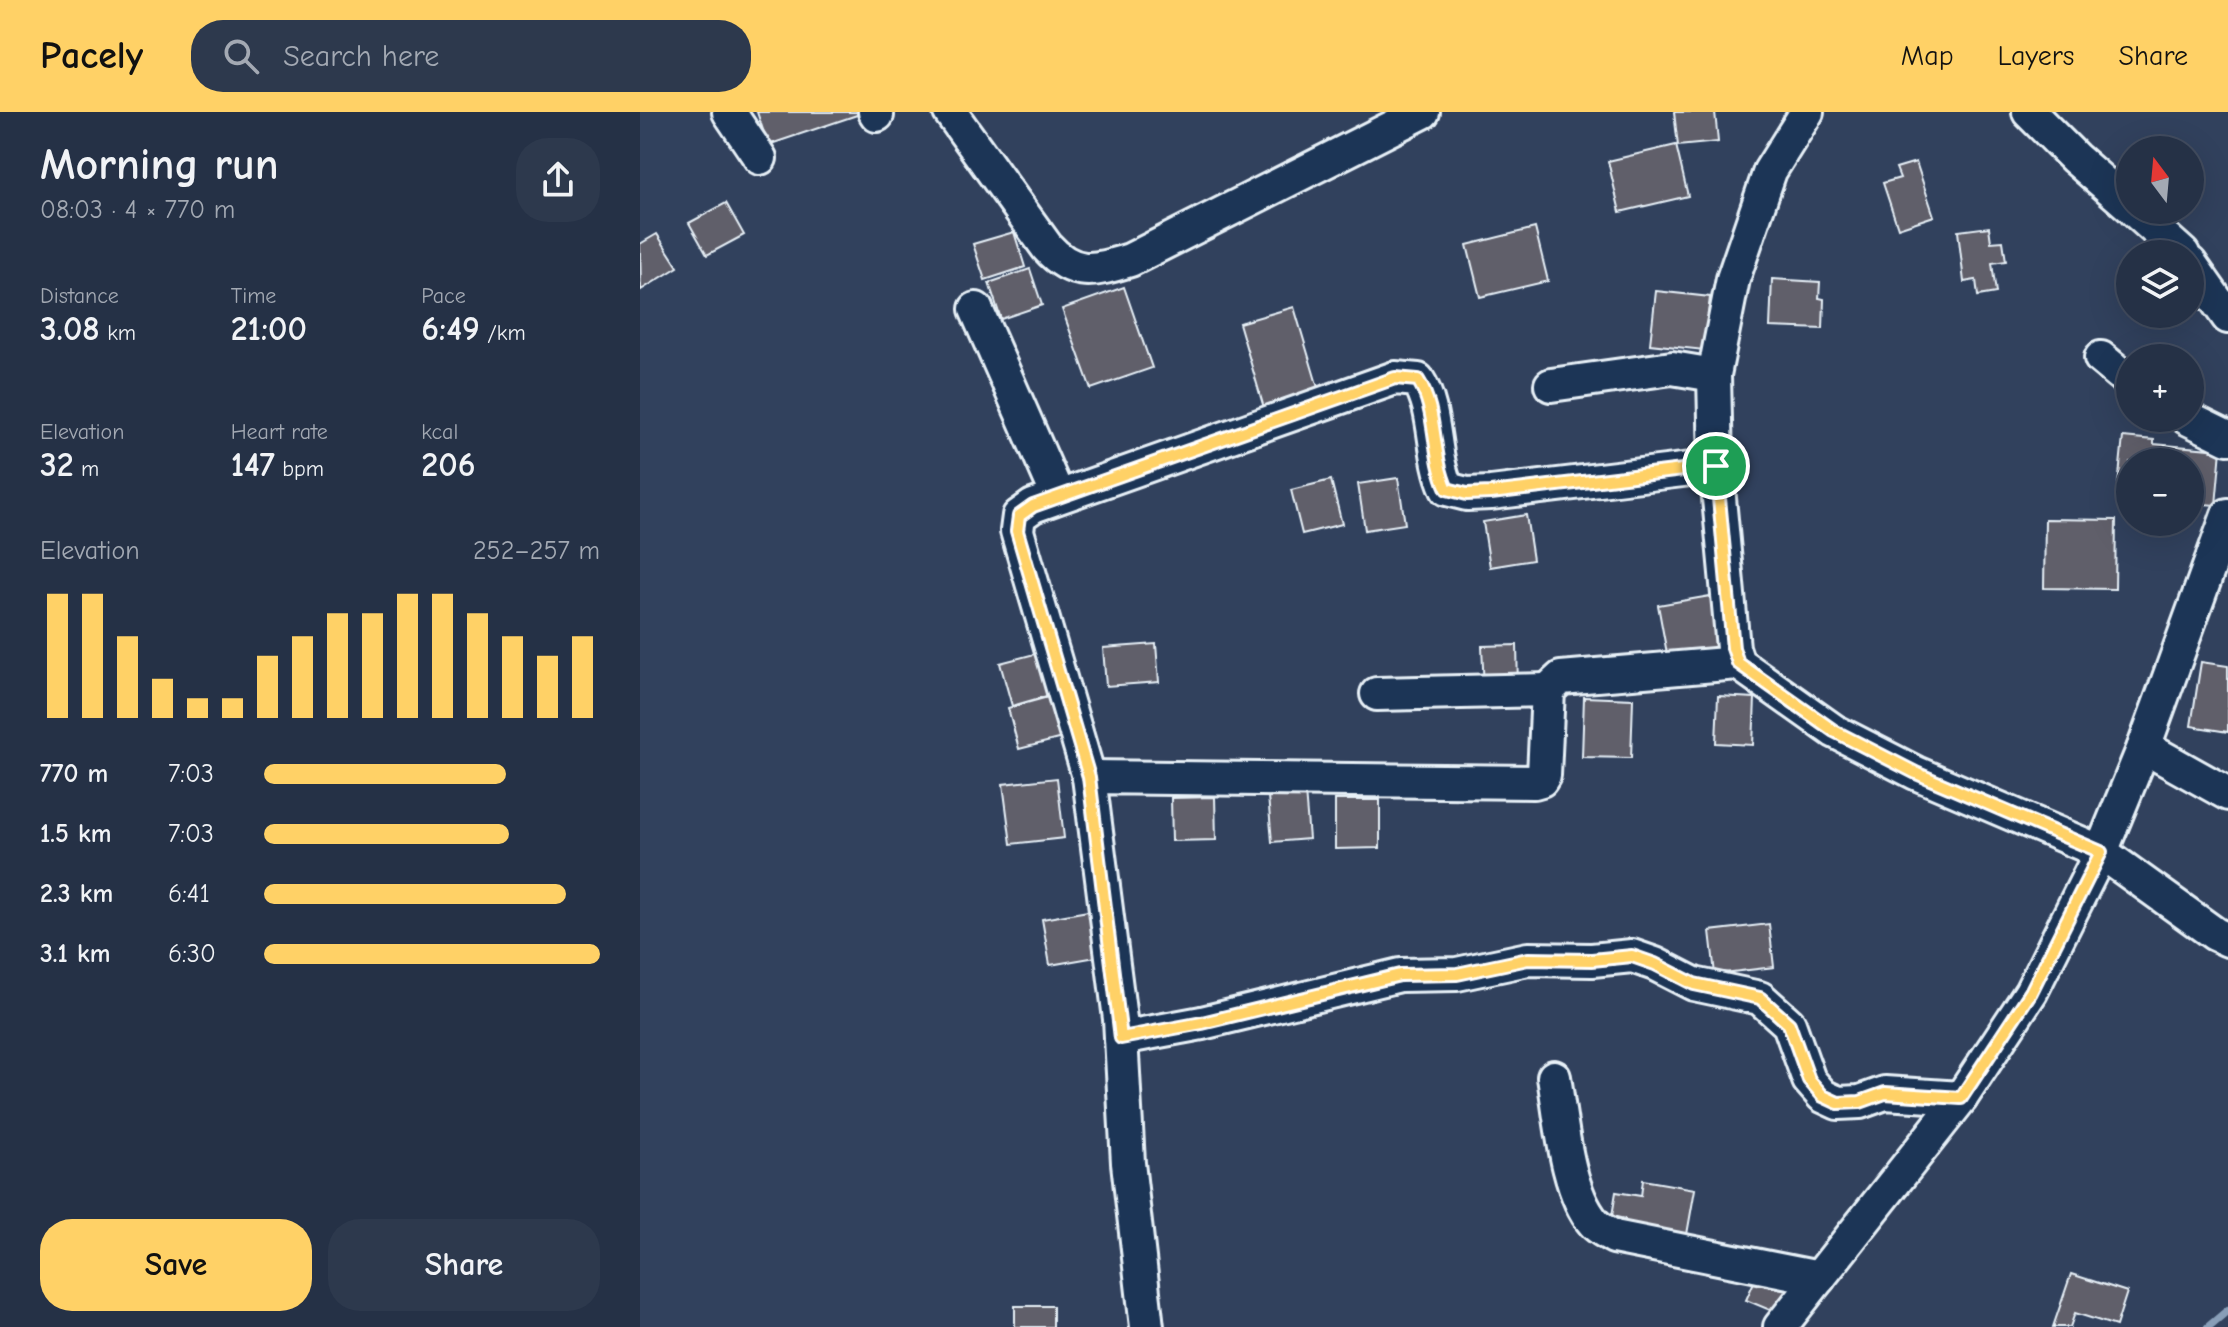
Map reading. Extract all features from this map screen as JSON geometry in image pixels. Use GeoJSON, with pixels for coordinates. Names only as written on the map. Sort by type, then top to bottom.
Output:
{"type":"FeatureCollection","features":[{"type":"Feature","properties":{"kind":"street"},"geometry":{"type":"LineString","coordinates":[[729,112],[760,158]]}},
{"type":"Feature","properties":{"kind":"street"},"geometry":{"type":"LineString","coordinates":[[950,112],[1047,247],[1061,263],[1081,269],[1130,260],[1423,112]]}},
{"type":"Feature","properties":{"kind":"street"},"geometry":{"type":"LineString","coordinates":[[1807,112],[1770,171],[1733,279],[1714,375],[1716,466],[1733,648],[1738,663],[1834,731],[1916,773],[2101,852],[2215,934],[2228,940]]}},
{"type":"Feature","properties":{"kind":"street"},"geometry":{"type":"LineString","coordinates":[[2029,112],[2116,194]]}},
{"type":"Feature","properties":{"kind":"street"},"geometry":{"type":"LineString","coordinates":[[2150,224],[2167,240]]}},
{"type":"Feature","properties":{"kind":"street"},"geometry":{"type":"LineString","coordinates":[[2204,283],[2228,317]]}},
{"type":"Feature","properties":{"kind":"street"},"geometry":{"type":"LineString","coordinates":[[976,309],[1058,496]]}},
{"type":"Feature","properties":{"kind":"street"},"geometry":{"type":"LineString","coordinates":[[2101,358],[2116,370]]}},
{"type":"Feature","properties":{"kind":"street"},"geometry":{"type":"LineString","coordinates":[[1551,385],[1672,368],[1714,375]]}},
{"type":"Feature","properties":{"kind":"street"},"geometry":{"type":"LineString","coordinates":[[1147,1327],[1128,1163],[1121,1038],[1089,777],[1017,531],[1019,516],[1033,506],[1058,496],[1395,378],[1418,380],[1428,395],[1438,470],[1447,489],[1467,494],[1491,493],[1716,466]]}},
{"type":"Feature","properties":{"kind":"street"},"geometry":{"type":"LineString","coordinates":[[2204,426],[2228,438]]}},
{"type":"Feature","properties":{"kind":"street"},"geometry":{"type":"LineString","coordinates":[[1780,1327],[1961,1098],[2031,992],[2101,852],[2144,747],[2228,515]]}},
{"type":"Feature","properties":{"kind":"street"},"geometry":{"type":"LineString","coordinates":[[1089,777],[1534,782],[1544,775],[1548,690],[1554,681],[1738,663]]}},
{"type":"Feature","properties":{"kind":"street"},"geometry":{"type":"LineString","coordinates":[[1377,694],[1548,690]]}},
{"type":"Feature","properties":{"kind":"street"},"geometry":{"type":"LineString","coordinates":[[2144,747],[2228,794]]}},
{"type":"Feature","properties":{"kind":"street"},"geometry":{"type":"LineString","coordinates":[[1121,1038],[1202,1023],[1400,975],[1457,974],[1528,959],[1592,960],[1632,956],[1694,984],[1760,998],[1789,1024],[1809,1080],[1823,1096],[1838,1103],[1860,1102],[1885,1093],[1961,1098]]}},
{"type":"Feature","properties":{"kind":"street"},"geometry":{"type":"LineString","coordinates":[[1554,1077],[1572,1173],[1582,1206],[1595,1225],[1614,1237],[1819,1278]]}},
{"type":"Feature","properties":{"kind":"building"},"geometry":{"type":"Polygon","coordinates":[[[757,112],[860,112],[860,114],[768,145],[757,112]]]}},
{"type":"Feature","properties":{"kind":"building"},"geometry":{"type":"Polygon","coordinates":[[[1674,112],[1715,112],[1718,142],[1678,146],[1674,112]]]}},
{"type":"Feature","properties":{"kind":"building"},"geometry":{"type":"Polygon","coordinates":[[[1676,145],[1688,196],[1620,212],[1608,161],[1676,145]]]}},
{"type":"Feature","properties":{"kind":"building"},"geometry":{"type":"Polygon","coordinates":[[[1916,162],[1934,216],[1898,228],[1883,183],[1900,178],[1896,168],[1916,162]]]}},
{"type":"Feature","properties":{"kind":"building"},"geometry":{"type":"Polygon","coordinates":[[[726,203],[744,235],[707,255],[689,223],[726,203]]]}},
{"type":"Feature","properties":{"kind":"building"},"geometry":{"type":"Polygon","coordinates":[[[1989,227],[1991,242],[2003,241],[2006,261],[1992,263],[1996,293],[1978,296],[1976,280],[1964,282],[1958,231],[1989,227]]]}},
{"type":"Feature","properties":{"kind":"building"},"geometry":{"type":"Polygon","coordinates":[[[1535,228],[1548,281],[1480,297],[1467,245],[1535,228]]]}},
{"type":"Feature","properties":{"kind":"building"},"geometry":{"type":"Polygon","coordinates":[[[1014,232],[1025,267],[985,280],[973,244],[1014,232]]]}},
{"type":"Feature","properties":{"kind":"building"},"geometry":{"type":"Polygon","coordinates":[[[657,234],[678,267],[641,290],[640,244],[657,234]]]}},
{"type":"Feature","properties":{"kind":"building"},"geometry":{"type":"Polygon","coordinates":[[[1030,269],[1042,305],[1001,319],[989,283],[1030,269]]]}},
{"type":"Feature","properties":{"kind":"building"},"geometry":{"type":"Polygon","coordinates":[[[1772,279],[1820,282],[1819,298],[1824,299],[1823,329],[1770,327],[1772,279]]]}},
{"type":"Feature","properties":{"kind":"building"},"geometry":{"type":"Polygon","coordinates":[[[1124,287],[1152,368],[1091,389],[1062,309],[1124,287]]]}},
{"type":"Feature","properties":{"kind":"building"},"geometry":{"type":"Polygon","coordinates":[[[1656,291],[1710,297],[1704,350],[1650,344],[1656,291]]]}},
{"type":"Feature","properties":{"kind":"building"},"geometry":{"type":"Polygon","coordinates":[[[1294,307],[1319,391],[1264,408],[1239,323],[1294,307]]]}},
{"type":"Feature","properties":{"kind":"building"},"geometry":{"type":"Polygon","coordinates":[[[2123,437],[2154,440],[2154,444],[2199,448],[2122,448],[2123,437]]]}},
{"type":"Feature","properties":{"kind":"building"},"geometry":{"type":"Polygon","coordinates":[[[2204,448],[2221,450],[2216,505],[2204,504],[2204,448]]]}},
{"type":"Feature","properties":{"kind":"building"},"geometry":{"type":"Polygon","coordinates":[[[1398,478],[1405,524],[1365,530],[1358,484],[1398,478]]]}},
{"type":"Feature","properties":{"kind":"building"},"geometry":{"type":"Polygon","coordinates":[[[1331,480],[1342,524],[1302,534],[1291,490],[1331,480]]]}},
{"type":"Feature","properties":{"kind":"building"},"geometry":{"type":"Polygon","coordinates":[[[1526,515],[1533,560],[1490,567],[1483,522],[1526,515]]]}},
{"type":"Feature","properties":{"kind":"building"},"geometry":{"type":"Polygon","coordinates":[[[2045,519],[2116,520],[2115,589],[2044,588],[2045,519]]]}},
{"type":"Feature","properties":{"kind":"building"},"geometry":{"type":"Polygon","coordinates":[[[1716,595],[1726,647],[1668,659],[1658,605],[1716,595]]]}},
{"type":"Feature","properties":{"kind":"building"},"geometry":{"type":"Polygon","coordinates":[[[1156,644],[1159,682],[1106,686],[1103,648],[1156,644]]]}},
{"type":"Feature","properties":{"kind":"building"},"geometry":{"type":"Polygon","coordinates":[[[1517,645],[1518,687],[1484,689],[1482,646],[1517,645]]]}},
{"type":"Feature","properties":{"kind":"building"},"geometry":{"type":"Polygon","coordinates":[[[1046,651],[1057,693],[1012,706],[1000,663],[1046,651]]]}},
{"type":"Feature","properties":{"kind":"building"},"geometry":{"type":"Polygon","coordinates":[[[2201,662],[2228,666],[2228,732],[2191,726],[2201,662]]]}},
{"type":"Feature","properties":{"kind":"building"},"geometry":{"type":"Polygon","coordinates":[[[1059,694],[1070,736],[1019,749],[1008,708],[1059,694]]]}},
{"type":"Feature","properties":{"kind":"building"},"geometry":{"type":"Polygon","coordinates":[[[1718,696],[1755,698],[1753,745],[1716,743],[1718,696]]]}},
{"type":"Feature","properties":{"kind":"building"},"geometry":{"type":"Polygon","coordinates":[[[1584,697],[1633,699],[1631,758],[1582,757],[1584,697]]]}},
{"type":"Feature","properties":{"kind":"building"},"geometry":{"type":"Polygon","coordinates":[[[1057,778],[1064,838],[1011,844],[1003,784],[1057,778]]]}},
{"type":"Feature","properties":{"kind":"building"},"geometry":{"type":"Polygon","coordinates":[[[1305,792],[1309,839],[1272,842],[1268,796],[1305,792]]]}},
{"type":"Feature","properties":{"kind":"building"},"geometry":{"type":"Polygon","coordinates":[[[1215,797],[1216,840],[1172,841],[1171,798],[1215,797]]]}},
{"type":"Feature","properties":{"kind":"building"},"geometry":{"type":"Polygon","coordinates":[[[1335,800],[1380,800],[1380,848],[1335,849],[1335,800]]]}},
{"type":"Feature","properties":{"kind":"building"},"geometry":{"type":"Polygon","coordinates":[[[1094,910],[1102,956],[1050,965],[1042,919],[1094,910]]]}},
{"type":"Feature","properties":{"kind":"building"},"geometry":{"type":"Polygon","coordinates":[[[1769,924],[1774,967],[1715,974],[1710,931],[1769,924]]]}},
{"type":"Feature","properties":{"kind":"building"},"geometry":{"type":"Polygon","coordinates":[[[1643,1180],[1695,1189],[1686,1240],[1624,1229],[1625,1219],[1612,1216],[1616,1192],[1641,1196],[1643,1180]]]}},
{"type":"Feature","properties":{"kind":"building"},"geometry":{"type":"Polygon","coordinates":[[[2071,1274],[2127,1292],[2116,1326],[2075,1313],[2070,1327],[2053,1327],[2071,1274]]]}},
{"type":"Feature","properties":{"kind":"building"},"geometry":{"type":"Polygon","coordinates":[[[1757,1275],[1788,1287],[1777,1313],[1746,1300],[1757,1275]]]}},
{"type":"Feature","properties":{"kind":"building"},"geometry":{"type":"Polygon","coordinates":[[[1015,1306],[1053,1306],[1053,1327],[1015,1327],[1015,1306]]]}},
{"type":"Feature","properties":{"kind":"waterway"},"geometry":{"type":"LineString","coordinates":[[2208,1327],[2228,1310]]}},
{"type":"Feature","properties":{"kind":"route"},"geometry":{"type":"LineString","coordinates":[[1395,378],[1418,380],[1428,395],[1438,470],[1447,489],[1467,494],[1491,493],[1716,466],[1733,648],[1738,663],[1834,731],[1916,773],[2101,852],[2031,992],[1961,1098],[1885,1093],[1860,1102],[1838,1103],[1823,1096],[1809,1080],[1789,1024],[1760,998],[1694,984],[1632,956],[1592,960],[1528,959],[1457,974],[1400,975],[1202,1023],[1121,1038],[1089,777],[1017,531],[1019,516],[1033,506],[1395,378]]}}]}
